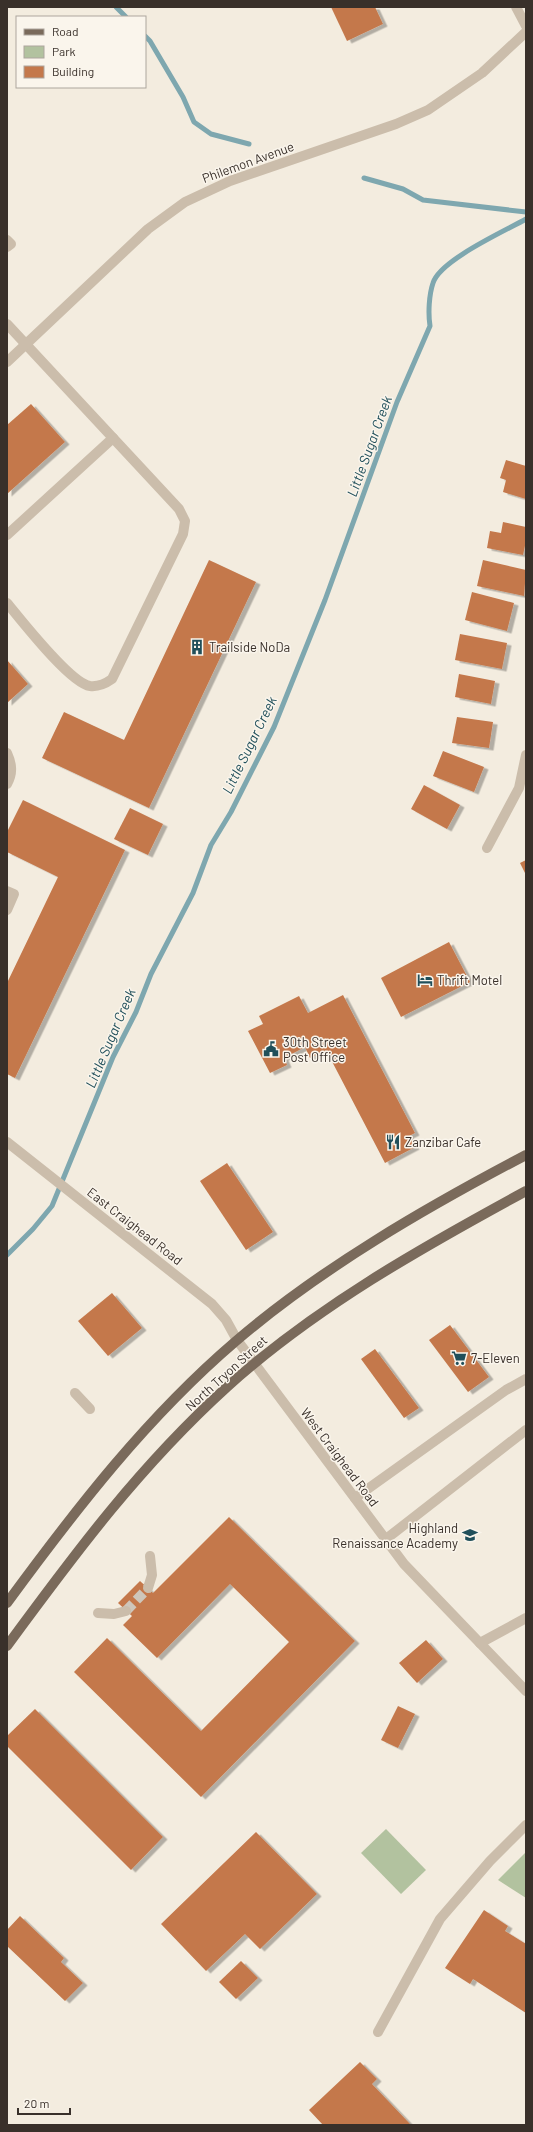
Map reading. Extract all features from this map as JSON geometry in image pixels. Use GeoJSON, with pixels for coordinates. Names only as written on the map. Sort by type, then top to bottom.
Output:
{"type":"FeatureCollection","features":[{"type":"Feature","properties":{"kind":"main road","name":"North Tryon Street"},"geometry":{"type":"LineString","coordinates":[[7,1602],[72,1516],[128,1449],[189,1384],[237,1340],[310,1285],[389,1232],[526,1155]]}},
{"type":"Feature","properties":{"kind":"main road","name":"North Tryon Street"},"geometry":{"type":"LineString","coordinates":[[7,1646],[62,1570],[111,1507],[178,1434],[226,1388],[280,1343],[386,1269],[438,1238],[526,1191]]}},
{"type":"Feature","properties":{"kind":"street"},"geometry":{"type":"LineString","coordinates":[[516,7],[526,26]]}},
{"type":"Feature","properties":{"kind":"street","name":"Philemon Avenue"},"geometry":{"type":"LineString","coordinates":[[7,362],[148,229],[185,202],[223,184],[396,124],[428,110],[482,73],[526,32]]}},
{"type":"Feature","properties":{"kind":"street"},"geometry":{"type":"LineString","coordinates":[[7,240],[11,244],[7,247]]}},
{"type":"Feature","properties":{"kind":"street"},"geometry":{"type":"LineString","coordinates":[[7,324],[179,509],[185,521],[183,534],[112,679],[103,685],[89,686],[70,676],[7,603]]}},
{"type":"Feature","properties":{"kind":"street"},"geometry":{"type":"LineString","coordinates":[[7,535],[113,438]]}},
{"type":"Feature","properties":{"kind":"street"},"geometry":{"type":"LineString","coordinates":[[7,753],[12,763],[11,777],[7,784]]}},
{"type":"Feature","properties":{"kind":"street"},"geometry":{"type":"LineString","coordinates":[[487,848],[523,788],[526,755]]}},
{"type":"Feature","properties":{"kind":"street"},"geometry":{"type":"LineString","coordinates":[[7,891],[14,894],[7,910]]}},
{"type":"Feature","properties":{"kind":"street","name":"East Craighead Road"},"geometry":{"type":"LineString","coordinates":[[7,1142],[212,1304],[226,1320],[237,1340]]}},
{"type":"Feature","properties":{"kind":"street","name":"West Craighead Road"},"geometry":{"type":"LineString","coordinates":[[237,1340],[404,1564],[526,1691]]}},
{"type":"Feature","properties":{"kind":"street"},"geometry":{"type":"LineString","coordinates":[[355,1498],[506,1390],[526,1379]]}},
{"type":"Feature","properties":{"kind":"street"},"geometry":{"type":"LineString","coordinates":[[75,1392],[90,1409]]}},
{"type":"Feature","properties":{"kind":"street"},"geometry":{"type":"LineString","coordinates":[[386,1539],[525,1434]]}},
{"type":"Feature","properties":{"kind":"street"},"geometry":{"type":"LineString","coordinates":[[148,1588],[152,1575],[150,1556]]}},
{"type":"Feature","properties":{"kind":"street"},"geometry":{"type":"LineString","coordinates":[[98,1613],[114,1614],[126,1611]]}},
{"type":"Feature","properties":{"kind":"street"},"geometry":{"type":"LineString","coordinates":[[480,1643],[526,1618]]}},
{"type":"Feature","properties":{"kind":"street"},"geometry":{"type":"LineString","coordinates":[[378,2032],[440,1919],[490,1861],[526,1826]]}},
{"type":"Feature","properties":{"kind":"green space"},"geometry":{"type":"Polygon","coordinates":[[[386,1829],[426,1870],[401,1894],[361,1853],[386,1829]]]}},
{"type":"Feature","properties":{"kind":"green space"},"geometry":{"type":"Polygon","coordinates":[[[526,1852],[526,1898],[498,1880],[526,1852]]]}},
{"type":"Feature","properties":{"kind":"building"},"geometry":{"type":"Polygon","coordinates":[[[331,7],[375,7],[383,24],[347,41],[331,7]]]}},
{"type":"Feature","properties":{"kind":"building"},"geometry":{"type":"Polygon","coordinates":[[[31,404],[65,442],[7,494],[7,425],[31,404]]]}},
{"type":"Feature","properties":{"kind":"building"},"geometry":{"type":"Polygon","coordinates":[[[506,460],[526,466],[526,499],[503,492],[506,480],[500,478],[506,460]]]}},
{"type":"Feature","properties":{"kind":"building"},"geometry":{"type":"Polygon","coordinates":[[[503,522],[526,527],[526,541],[523,555],[487,548],[490,531],[501,533],[503,522]]]}},
{"type":"Feature","properties":{"kind":"building","name":"Trailside NoDa"},"geometry":{"type":"Polygon","coordinates":[[[209,560],[256,582],[149,808],[42,758],[64,712],[124,740],[209,560]]]}},
{"type":"Feature","properties":{"kind":"building"},"geometry":{"type":"Polygon","coordinates":[[[483,560],[526,570],[524,596],[477,586],[483,560]]]}},
{"type":"Feature","properties":{"kind":"building"},"geometry":{"type":"Polygon","coordinates":[[[472,592],[514,603],[507,631],[465,620],[472,592]]]}},
{"type":"Feature","properties":{"kind":"building"},"geometry":{"type":"Polygon","coordinates":[[[460,634],[507,643],[502,669],[455,660],[460,634]]]}},
{"type":"Feature","properties":{"kind":"building"},"geometry":{"type":"Polygon","coordinates":[[[7,660],[28,684],[7,703],[7,660]]]}},
{"type":"Feature","properties":{"kind":"building"},"geometry":{"type":"Polygon","coordinates":[[[459,674],[495,681],[491,704],[455,697],[459,674]]]}},
{"type":"Feature","properties":{"kind":"building"},"geometry":{"type":"Polygon","coordinates":[[[457,717],[493,722],[489,748],[452,743],[457,717]]]}},
{"type":"Feature","properties":{"kind":"building"},"geometry":{"type":"Polygon","coordinates":[[[443,751],[484,767],[474,792],[433,776],[443,751]]]}},
{"type":"Feature","properties":{"kind":"building"},"geometry":{"type":"Polygon","coordinates":[[[424,785],[460,805],[447,829],[411,809],[424,785]]]}},
{"type":"Feature","properties":{"kind":"building"},"geometry":{"type":"Polygon","coordinates":[[[23,800],[125,850],[15,1078],[7,1074],[7,983],[58,877],[7,852],[7,832],[23,800]]]}},
{"type":"Feature","properties":{"kind":"building"},"geometry":{"type":"Polygon","coordinates":[[[130,808],[163,824],[148,855],[114,839],[130,808]]]}},
{"type":"Feature","properties":{"kind":"building"},"geometry":{"type":"Polygon","coordinates":[[[526,860],[526,875],[520,863],[526,860]]]}},
{"type":"Feature","properties":{"kind":"building","name":"Thrift Motel"},"geometry":{"type":"Polygon","coordinates":[[[449,942],[470,982],[401,1017],[381,978],[449,942]]]}},
{"type":"Feature","properties":{"kind":"building"},"geometry":{"type":"Polygon","coordinates":[[[343,995],[415,1133],[409,1136],[415,1147],[385,1163],[326,1050],[310,1058],[305,1047],[284,1058],[287,1065],[270,1073],[248,1031],[263,1024],[259,1016],[299,996],[308,1013],[343,995]]]}},
{"type":"Feature","properties":{"kind":"building"},"geometry":{"type":"Polygon","coordinates":[[[227,1163],[273,1232],[246,1250],[200,1181],[227,1163]]]}},
{"type":"Feature","properties":{"kind":"building"},"geometry":{"type":"Polygon","coordinates":[[[112,1293],[142,1328],[108,1356],[78,1321],[112,1293]]]}},
{"type":"Feature","properties":{"kind":"building","name":"7-Eleven"},"geometry":{"type":"Polygon","coordinates":[[[450,1325],[489,1377],[468,1392],[429,1340],[450,1325]]]}},
{"type":"Feature","properties":{"kind":"building"},"geometry":{"type":"Polygon","coordinates":[[[375,1349],[419,1408],[404,1418],[361,1359],[375,1349]]]}},
{"type":"Feature","properties":{"kind":"building"},"geometry":{"type":"Polygon","coordinates":[[[229,1517],[355,1641],[201,1797],[74,1672],[107,1638],[201,1731],[289,1642],[230,1584],[157,1658],[123,1625],[132,1616],[118,1603],[140,1581],[153,1593],[229,1517]]]}},
{"type":"Feature","properties":{"kind":"building"},"geometry":{"type":"Polygon","coordinates":[[[426,1640],[443,1659],[417,1683],[399,1663],[426,1640]]]}},
{"type":"Feature","properties":{"kind":"building"},"geometry":{"type":"Polygon","coordinates":[[[398,1706],[415,1714],[398,1748],[381,1740],[398,1706]]]}},
{"type":"Feature","properties":{"kind":"building"},"geometry":{"type":"Polygon","coordinates":[[[35,1709],[163,1837],[131,1870],[7,1746],[7,1736],[35,1709]]]}},
{"type":"Feature","properties":{"kind":"building"},"geometry":{"type":"Polygon","coordinates":[[[256,1832],[317,1894],[260,1949],[245,1934],[206,1971],[161,1924],[256,1832]]]}},
{"type":"Feature","properties":{"kind":"building"},"geometry":{"type":"Polygon","coordinates":[[[484,1910],[508,1926],[505,1931],[526,1944],[526,2013],[473,1979],[470,1984],[445,1968],[484,1910]]]}},
{"type":"Feature","properties":{"kind":"building"},"geometry":{"type":"Polygon","coordinates":[[[20,1916],[64,1958],[61,1962],[83,1983],[65,2001],[7,1946],[7,1930],[20,1916]]]}},
{"type":"Feature","properties":{"kind":"building"},"geometry":{"type":"Polygon","coordinates":[[[241,1961],[258,1978],[236,1999],[219,1982],[241,1961]]]}},
{"type":"Feature","properties":{"kind":"building"},"geometry":{"type":"Polygon","coordinates":[[[360,2062],[377,2079],[372,2084],[411,2125],[323,2125],[309,2110],[360,2062]]]}},
{"type":"Feature","properties":{"kind":"waterway"},"geometry":{"type":"LineString","coordinates":[[116,7],[125,16]]}},
{"type":"Feature","properties":{"kind":"waterway"},"geometry":{"type":"LineString","coordinates":[[146,37],[150,41],[183,97],[194,122],[211,134],[249,144]]}},
{"type":"Feature","properties":{"kind":"waterway"},"geometry":{"type":"LineString","coordinates":[[364,178],[403,189],[423,200],[526,212]]}},
{"type":"Feature","properties":{"kind":"waterway","name":"Little Sugar Creek"},"geometry":{"type":"LineString","coordinates":[[7,1255],[33,1229],[52,1206],[113,1057],[136,1012],[151,974],[193,893],[211,845],[231,812],[274,727],[325,600],[397,402],[430,326],[429,304],[433,283],[438,274],[460,256],[489,238],[526,219]]}},
{"type":"Feature","properties":{"kind":"tunnel"},"geometry":{"type":"LineString","coordinates":[[126,1611],[148,1588]]}},
{"type":"Feature","properties":{"kind":"place","name":"Trailside NoDa"},"geometry":{"type":"Point","coordinates":[197,647]}},
{"type":"Feature","properties":{"kind":"place","name":"Thrift Motel"},"geometry":{"type":"Point","coordinates":[425,980]}},
{"type":"Feature","properties":{"kind":"place","name":"30th Street Post Office"},"geometry":{"type":"Point","coordinates":[271,1049]}},
{"type":"Feature","properties":{"kind":"place","name":"Zanzibar Cafe"},"geometry":{"type":"Point","coordinates":[393,1142]}},
{"type":"Feature","properties":{"kind":"place","name":"7-Eleven"},"geometry":{"type":"Point","coordinates":[459,1358]}},
{"type":"Feature","properties":{"kind":"place","name":"Highland Renaissance Academy"},"geometry":{"type":"Point","coordinates":[470,1535]}}]}
